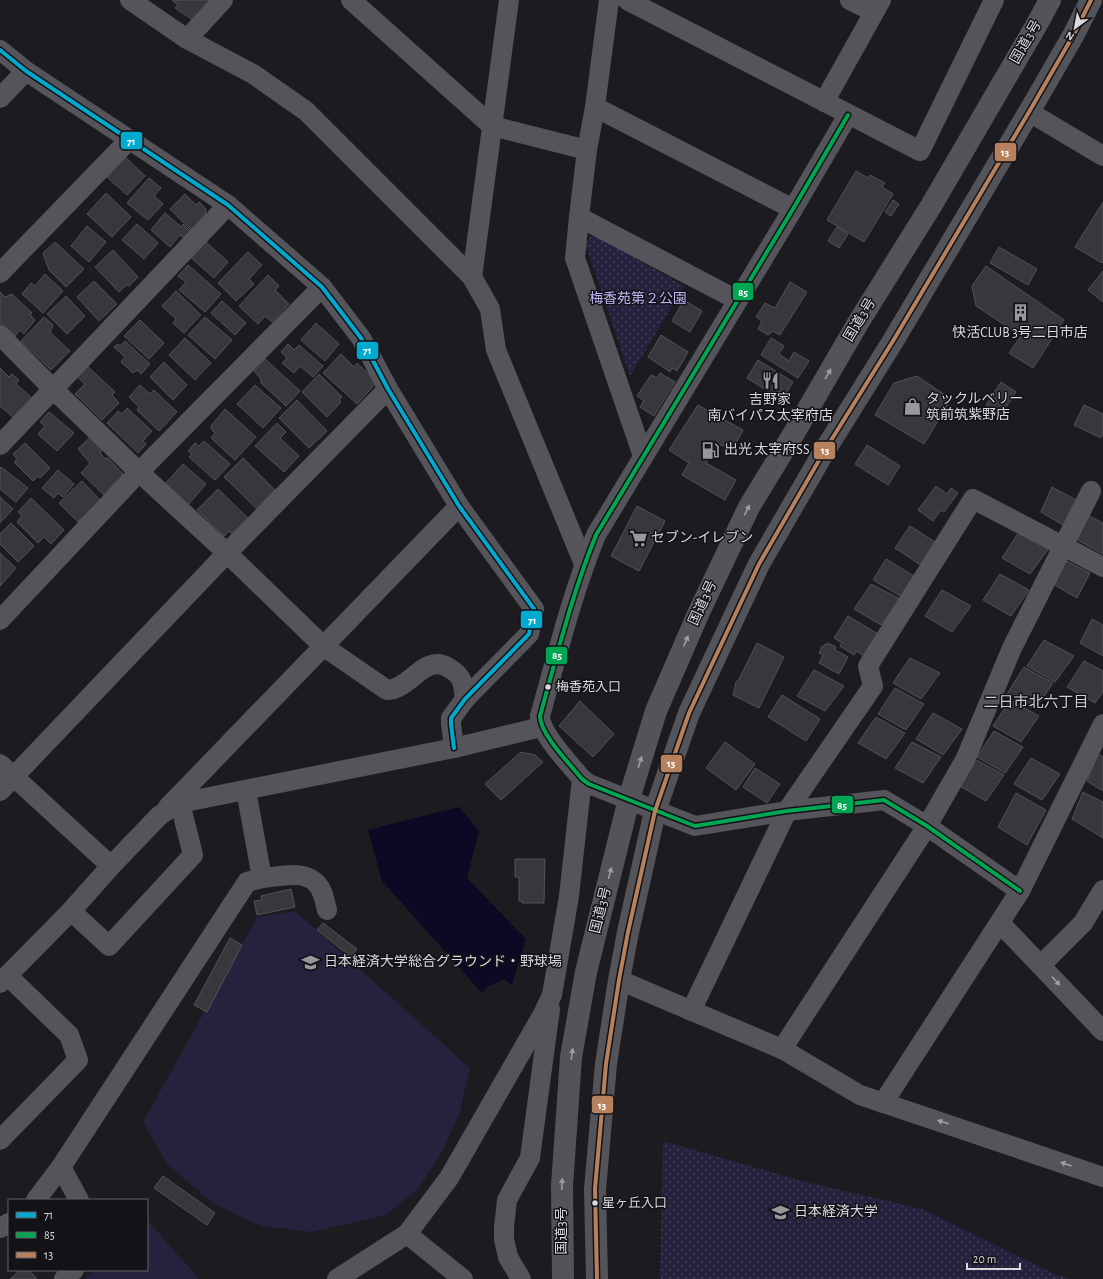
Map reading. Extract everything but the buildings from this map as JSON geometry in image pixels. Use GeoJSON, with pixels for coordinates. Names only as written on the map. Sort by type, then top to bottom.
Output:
{"type":"FeatureCollection","features":[{"type":"Feature","properties":{"kind":"highway","name":"国道3号"},"geometry":{"type":"LineString","coordinates":[[563,1279],[562,1186],[571,1057],[586,972],[628,799],[656,711],[699,612],[749,506],[797,428],[858,323],[931,206],[1050,0]]}},
{"type":"Feature","properties":{"kind":"highway"},"geometry":{"type":"LineString","coordinates":[[597,1279],[595,1189],[606,1064],[619,980],[655,811],[689,713],[759,564],[825,450],[893,341],[1029,112],[1074,34],[1091,0]]}},
{"type":"Feature","properties":{"kind":"street"},"geometry":{"type":"LineString","coordinates":[[130,0],[187,39],[253,74],[306,111],[472,277],[490,309],[496,350],[584,564]]}},
{"type":"Feature","properties":{"kind":"street"},"geometry":{"type":"LineString","coordinates":[[187,39],[223,0]]}},
{"type":"Feature","properties":{"kind":"street"},"geometry":{"type":"LineString","coordinates":[[351,0],[492,126],[587,150]]}},
{"type":"Feature","properties":{"kind":"street"},"geometry":{"type":"LineString","coordinates":[[472,277],[508,0]]}},
{"type":"Feature","properties":{"kind":"street"},"geometry":{"type":"LineString","coordinates":[[609,0],[595,106],[587,150],[575,258],[643,456]]}},
{"type":"Feature","properties":{"kind":"street"},"geometry":{"type":"LineString","coordinates":[[627,0],[848,115],[920,150],[994,0]]}},
{"type":"Feature","properties":{"kind":"street"},"geometry":{"type":"LineString","coordinates":[[824,102],[877,6],[850,0]]}},
{"type":"Feature","properties":{"kind":"street"},"geometry":{"type":"LineString","coordinates":[[0,50],[26,71],[228,205],[322,287],[361,338],[388,389],[459,506],[534,609],[529,634],[456,709],[451,718],[454,748]]}},
{"type":"Feature","properties":{"kind":"street"},"geometry":{"type":"LineString","coordinates":[[0,98],[26,71]]}},
{"type":"Feature","properties":{"kind":"street"},"geometry":{"type":"LineString","coordinates":[[595,106],[793,209]]}},
{"type":"Feature","properties":{"kind":"street"},"geometry":{"type":"LineString","coordinates":[[1029,112],[1103,156]]}},
{"type":"Feature","properties":{"kind":"street"},"geometry":{"type":"LineString","coordinates":[[848,115],[793,209],[596,535],[584,564],[540,716],[541,727],[582,779],[589,784],[695,826],[787,811],[884,800],[927,826],[1020,892]]}},
{"type":"Feature","properties":{"kind":"street"},"geometry":{"type":"LineString","coordinates":[[0,272],[129,140]]}},
{"type":"Feature","properties":{"kind":"street"},"geometry":{"type":"LineString","coordinates":[[0,445],[228,205]]}},
{"type":"Feature","properties":{"kind":"street"},"geometry":{"type":"LineString","coordinates":[[579,217],[737,300]]}},
{"type":"Feature","properties":{"kind":"street"},"geometry":{"type":"LineString","coordinates":[[0,620],[139,472],[322,287]]}},
{"type":"Feature","properties":{"kind":"street"},"geometry":{"type":"LineString","coordinates":[[0,335],[53,389],[139,472],[227,553],[323,646],[387,690],[398,689],[429,665],[438,663],[445,665],[458,673],[462,679],[465,699]]}},
{"type":"Feature","properties":{"kind":"street"},"geometry":{"type":"LineString","coordinates":[[0,791],[7,770],[227,553],[388,389]]}},
{"type":"Feature","properties":{"kind":"street"},"geometry":{"type":"LineString","coordinates":[[782,1048],[927,826],[965,760],[1012,648],[1091,491]]}},
{"type":"Feature","properties":{"kind":"street"},"geometry":{"type":"LineString","coordinates":[[691,1011],[787,811],[873,686],[868,666],[973,499],[1103,567]]}},
{"type":"Feature","properties":{"kind":"street"},"geometry":{"type":"LineString","coordinates":[[0,1140],[78,1060],[69,1035],[4,980],[71,911],[111,866],[459,506]]}},
{"type":"Feature","properties":{"kind":"street"},"geometry":{"type":"LineString","coordinates":[[883,1103],[1020,892],[1103,724]]}},
{"type":"Feature","properties":{"kind":"street"},"geometry":{"type":"LineString","coordinates":[[160,816],[180,803],[454,748],[541,727]]}},
{"type":"Feature","properties":{"kind":"street"},"geometry":{"type":"LineString","coordinates":[[7,770],[111,866]]}},
{"type":"Feature","properties":{"kind":"street"},"geometry":{"type":"LineString","coordinates":[[521,1279],[508,1257],[504,1239],[507,1200],[530,1158],[552,995],[568,896],[582,779]]}},
{"type":"Feature","properties":{"kind":"street"},"geometry":{"type":"LineString","coordinates":[[246,790],[262,878]]}},
{"type":"Feature","properties":{"kind":"street"},"geometry":{"type":"LineString","coordinates":[[71,911],[109,946],[193,855],[180,803]]}},
{"type":"Feature","properties":{"kind":"street"},"geometry":{"type":"LineString","coordinates":[[37,1199],[61,1167],[247,882],[262,878],[300,875],[307,876],[317,884],[321,890],[327,910]]}},
{"type":"Feature","properties":{"kind":"street"},"geometry":{"type":"LineString","coordinates":[[1040,965],[1083,922],[1103,890]]}},
{"type":"Feature","properties":{"kind":"street"},"geometry":{"type":"LineString","coordinates":[[1000,923],[1103,1031]]}},
{"type":"Feature","properties":{"kind":"street"},"geometry":{"type":"LineString","coordinates":[[619,980],[782,1048],[860,1095],[1103,1176]]}},
{"type":"Feature","properties":{"kind":"street"},"geometry":{"type":"LineString","coordinates":[[337,1279],[407,1234],[449,1178],[536,1027],[552,995]]}},
{"type":"Feature","properties":{"kind":"street"},"geometry":{"type":"LineString","coordinates":[[61,1167],[79,1199]]}},
{"type":"Feature","properties":{"kind":"street"},"geometry":{"type":"LineString","coordinates":[[407,1234],[439,1271],[463,1279]]}},
{"type":"Feature","properties":{"kind":"street"},"geometry":{"type":"LineString","coordinates":[[64,1279],[73,1271]]}},
{"type":"Feature","properties":{"kind":"green space","name":"梅香苑第２公園"},"geometry":{"type":"Polygon","coordinates":[[[593,234],[684,286],[630,376],[585,243],[593,234]]]}},
{"type":"Feature","properties":{"kind":"green space"},"geometry":{"type":"Polygon","coordinates":[[[295,911],[470,1068],[459,1115],[441,1154],[418,1189],[386,1215],[312,1232],[261,1226],[214,1204],[168,1165],[143,1122],[257,917],[295,911]]]}},
{"type":"Feature","properties":{"kind":"green space","name":"日本経済大学"},"geometry":{"type":"Polygon","coordinates":[[[663,1141],[806,1182],[922,1209],[1054,1274],[1070,1279],[660,1279],[663,1141]]]}},
{"type":"Feature","properties":{"kind":"green space"},"geometry":{"type":"Polygon","coordinates":[[[149,1222],[199,1279],[84,1279],[94,1271],[148,1271],[149,1222]]]}},
{"type":"Feature","properties":{"kind":"shaded area"},"geometry":{"type":"Polygon","coordinates":[[[459,807],[479,831],[467,878],[526,939],[512,985],[504,979],[487,987],[482,993],[382,881],[368,830],[459,807]]]}},
{"type":"Feature","properties":{"kind":"transit line","name":"13"},"geometry":{"type":"LineString","coordinates":[[597,1279],[595,1189],[606,1064],[619,980],[655,811],[689,713],[759,564],[825,450],[893,341],[1029,112],[1074,34],[1091,0]]}},
{"type":"Feature","properties":{"kind":"transit line","name":"71"},"geometry":{"type":"LineString","coordinates":[[0,50],[26,71],[228,205],[322,287],[361,338],[388,389],[459,506],[534,609],[529,634],[465,699],[451,718],[454,748]]}},
{"type":"Feature","properties":{"kind":"transit line","name":"85"},"geometry":{"type":"LineString","coordinates":[[848,115],[793,209],[596,535],[587,557],[565,625],[540,716],[541,723],[556,749],[582,779],[589,784],[695,826],[787,811],[884,800],[927,826],[1020,891]]}},
{"type":"Feature","properties":{"kind":"place","name":"快活CLUB 3号二日市店"},"geometry":{"type":"Point","coordinates":[1020,313]}},
{"type":"Feature","properties":{"kind":"place","name":"吉野家 南バイパス太宰府店"},"geometry":{"type":"Point","coordinates":[770,380]}},
{"type":"Feature","properties":{"kind":"place","name":"タックルベリー 筑前筑紫野店"},"geometry":{"type":"Point","coordinates":[913,407]}},
{"type":"Feature","properties":{"kind":"place","name":"出光 太宰府SS"},"geometry":{"type":"Point","coordinates":[711,450]}},
{"type":"Feature","properties":{"kind":"place","name":"セブン-イレブン"},"geometry":{"type":"Point","coordinates":[638,538]}},
{"type":"Feature","properties":{"kind":"place","name":"梅香苑入口"},"geometry":{"type":"Point","coordinates":[548,687]}},
{"type":"Feature","properties":{"kind":"place","name":"日本経済大学総合グラウンド・野球場"},"geometry":{"type":"Point","coordinates":[311,962]}},
{"type":"Feature","properties":{"kind":"place","name":"星ヶ丘入口"},"geometry":{"type":"Point","coordinates":[595,1203]}},
{"type":"Feature","properties":{"kind":"place","name":"日本経済大学"},"geometry":{"type":"Point","coordinates":[781,1212]}},
{"type":"Feature","properties":{"kind":"district","name":"二日市北六丁目"},"geometry":{"type":"Point","coordinates":[1036,702]}}]}
